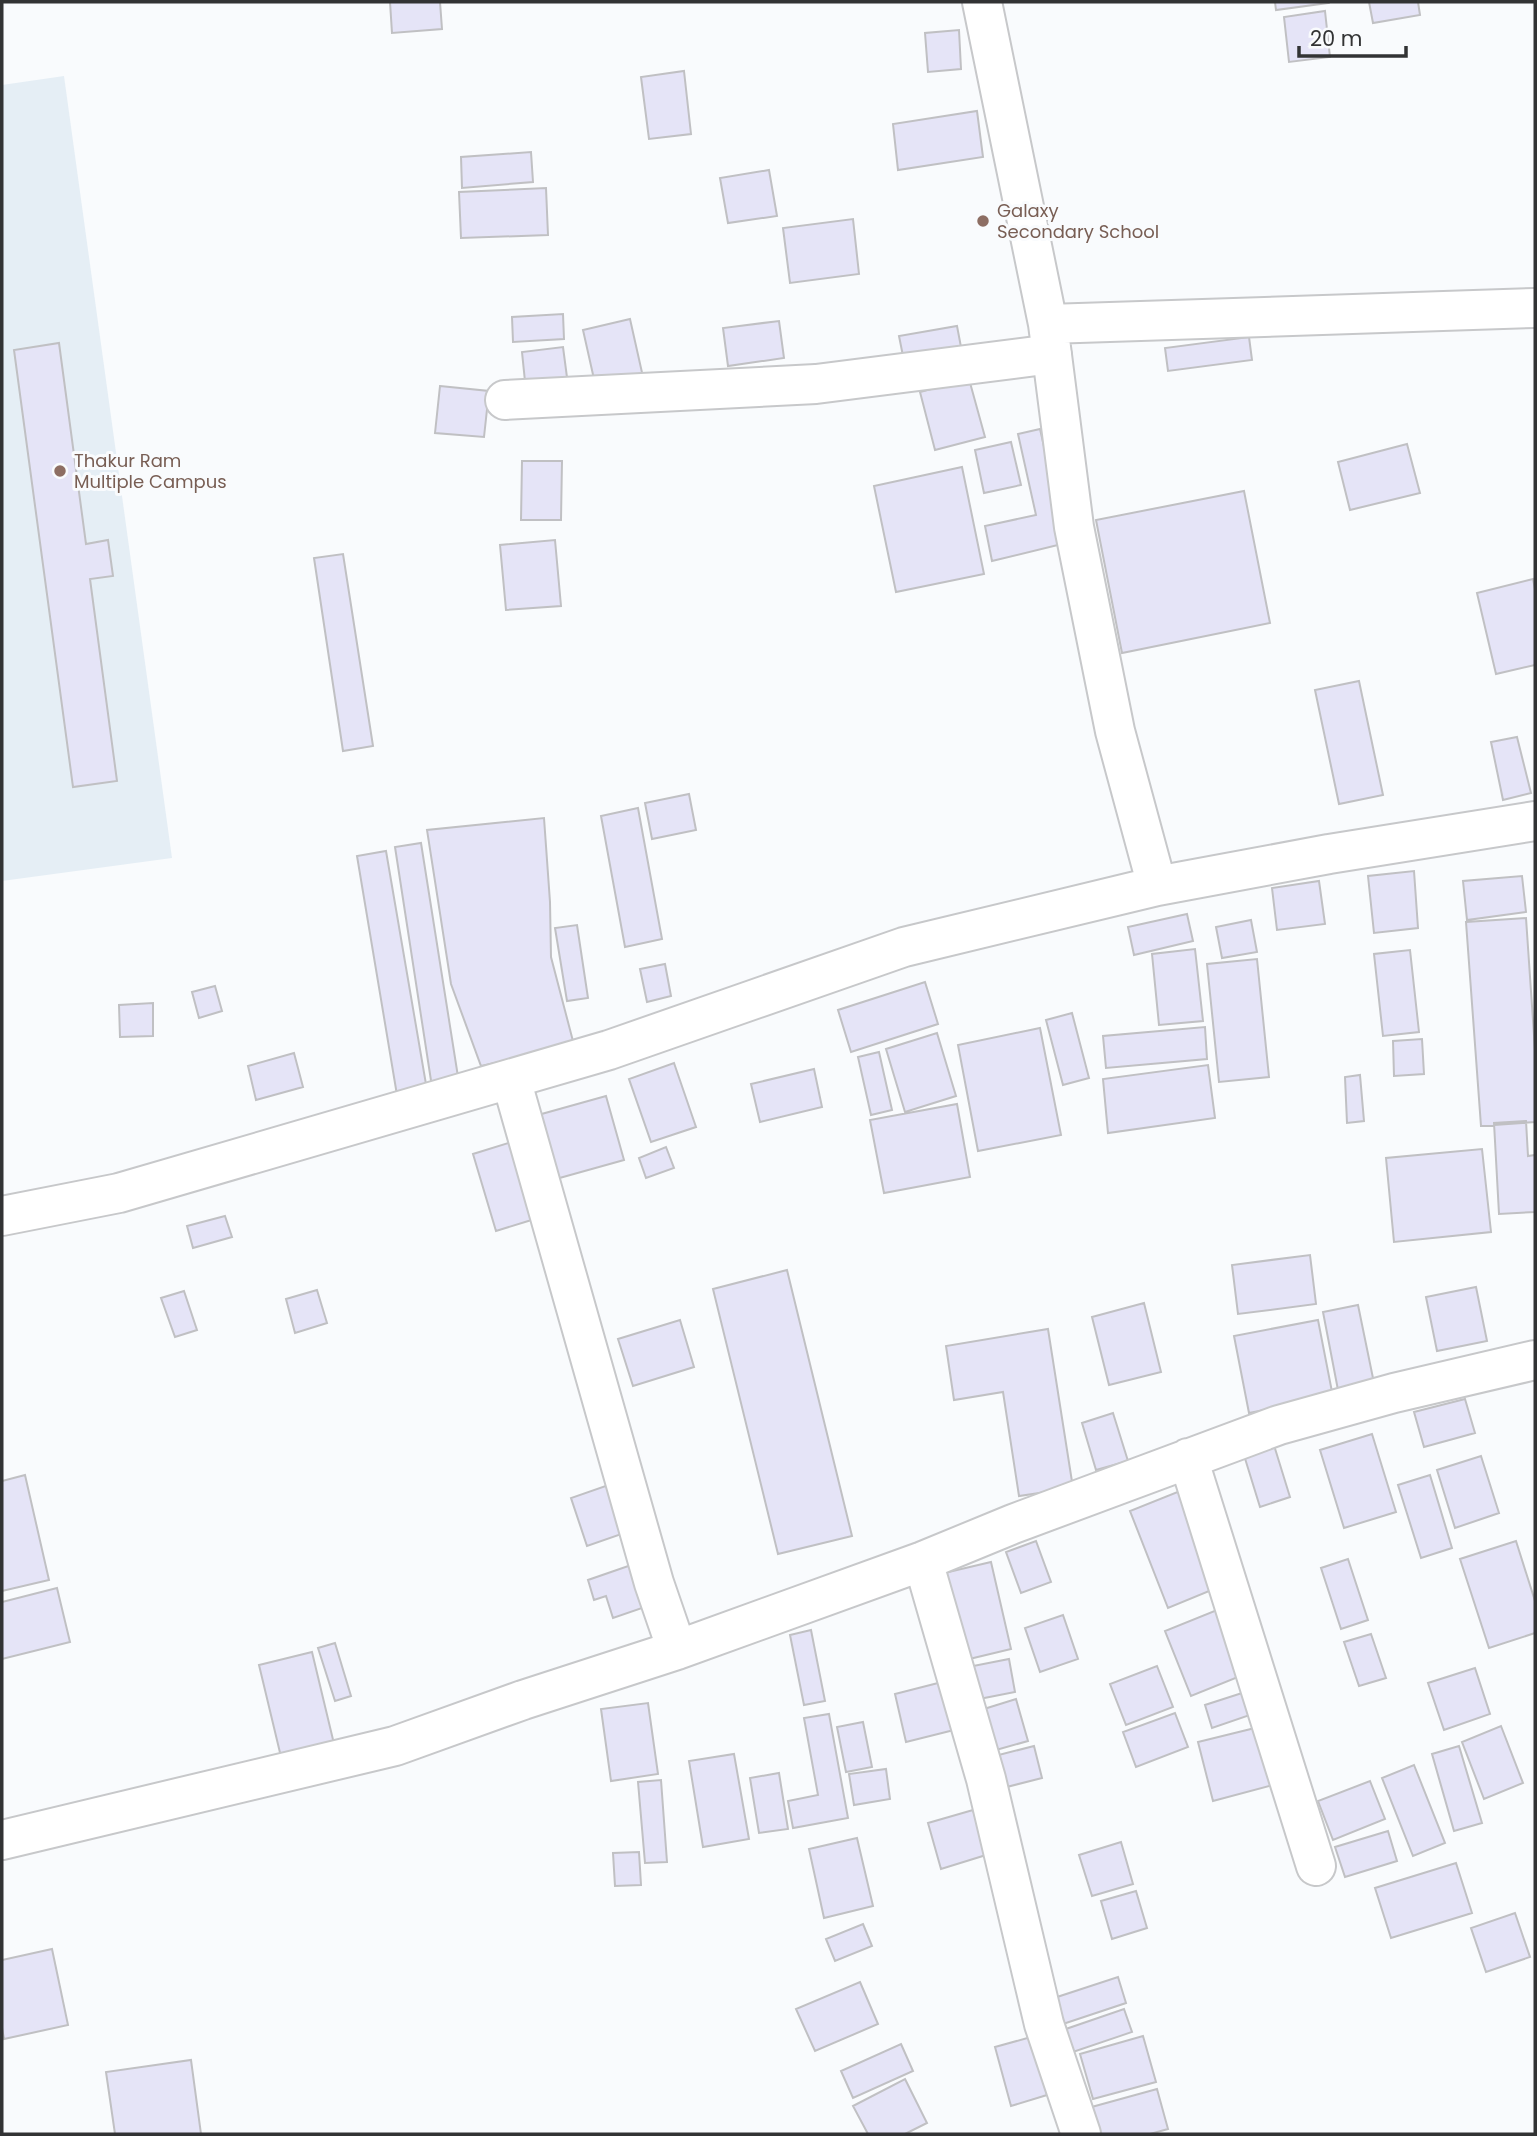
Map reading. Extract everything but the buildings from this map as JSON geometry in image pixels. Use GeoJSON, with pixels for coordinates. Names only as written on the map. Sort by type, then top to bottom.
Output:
{"type":"FeatureCollection","features":[{"type":"Feature","properties":{"kind":"street"},"geometry":{"type":"LineString","coordinates":[[982,2],[1050,339],[1074,527],[1115,731],[1157,886]]}},
{"type":"Feature","properties":{"kind":"street"},"geometry":{"type":"LineString","coordinates":[[505,400],[816,384],[1050,339],[1535,308]]}},
{"type":"Feature","properties":{"kind":"street"},"geometry":{"type":"LineString","coordinates":[[2,1216],[119,1193],[610,1050],[904,947],[1157,886],[1329,854],[1535,821]]}},
{"type":"Feature","properties":{"kind":"street"},"geometry":{"type":"LineString","coordinates":[[511,1079],[654,1583],[677,1650]]}},
{"type":"Feature","properties":{"kind":"street"},"geometry":{"type":"LineString","coordinates":[[2,1840],[395,1746],[523,1700],[677,1650],[923,1561],[1013,1524],[1279,1425],[1394,1393],[1535,1360]]}},
{"type":"Feature","properties":{"kind":"street"},"geometry":{"type":"LineString","coordinates":[[1188,1458],[1316,1866]]}},
{"type":"Feature","properties":{"kind":"street"},"geometry":{"type":"LineString","coordinates":[[923,1561],[986,1779],[1044,2024],[1081,2134]]}},
{"type":"Feature","properties":{"kind":"shaded area","name":"Thakur Ram Multiple Campus"},"geometry":{"type":"Polygon","coordinates":[[[64,76],[172,858],[2,881],[2,85],[64,76]]]}},
{"type":"Feature","properties":{"kind":"place","name":"Galaxy Secondary School"},"geometry":{"type":"Point","coordinates":[983,221]}},
{"type":"Feature","properties":{"kind":"place","name":"Thakur Ram Multiple Campus"},"geometry":{"type":"Point","coordinates":[60,471]}}]}
